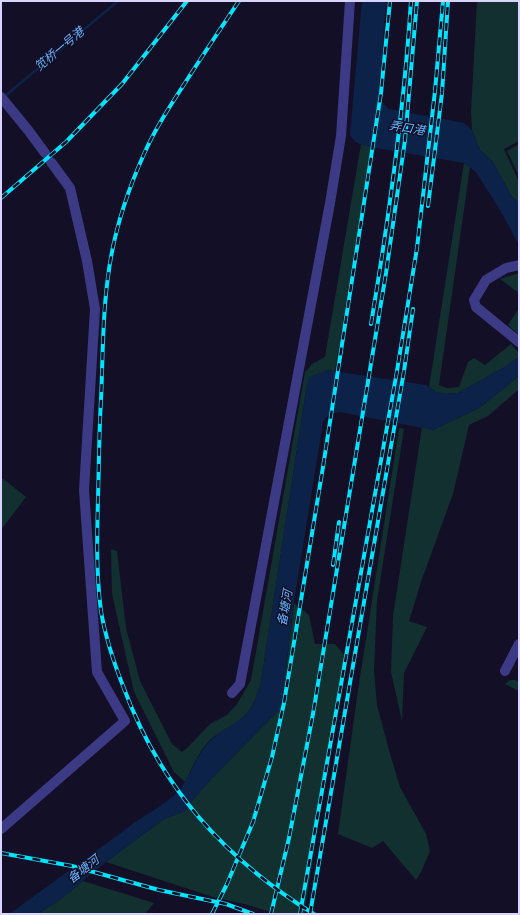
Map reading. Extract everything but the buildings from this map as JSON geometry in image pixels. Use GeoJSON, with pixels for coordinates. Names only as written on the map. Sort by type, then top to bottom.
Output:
{"type":"FeatureCollection","features":[{"type":"Feature","properties":{"kind":"street"},"geometry":{"type":"LineString","coordinates":[[232,693],[240,684],[330,203],[341,136],[350,1]]}},
{"type":"Feature","properties":{"kind":"street"},"geometry":{"type":"LineString","coordinates":[[3,100],[45,153]]}},
{"type":"Feature","properties":{"kind":"street"},"geometry":{"type":"LineString","coordinates":[[1,829],[125,721],[97,672],[86,529],[84,490],[95,309],[87,261],[70,188],[51,162]]}},
{"type":"Feature","properties":{"kind":"street"},"geometry":{"type":"LineString","coordinates":[[519,266],[506,268],[486,280],[474,300],[476,307],[519,342]]}},
{"type":"Feature","properties":{"kind":"street"},"geometry":{"type":"LineString","coordinates":[[505,671],[519,644]]}},
{"type":"Feature","properties":{"kind":"green space"},"geometry":{"type":"Polygon","coordinates":[[[477,1],[519,1],[519,141],[504,149],[519,182],[519,204],[511,195],[492,161],[480,150],[472,130],[471,111],[477,1]]]}},
{"type":"Feature","properties":{"kind":"green space"},"geometry":{"type":"Polygon","coordinates":[[[361,144],[371,147],[335,371],[327,370],[307,384],[261,682],[255,700],[247,712],[240,720],[217,734],[209,741],[198,756],[185,782],[174,772],[134,692],[112,594],[111,549],[117,551],[126,628],[140,681],[172,744],[182,752],[210,724],[227,715],[237,704],[251,680],[305,372],[312,364],[325,357],[361,144]]]}},
{"type":"Feature","properties":{"kind":"green space"},"geometry":{"type":"Polygon","coordinates":[[[519,144],[519,176],[507,151],[519,144]]]}},
{"type":"Feature","properties":{"kind":"green space"},"geometry":{"type":"Polygon","coordinates":[[[464,163],[470,167],[439,385],[447,388],[459,387],[468,362],[474,358],[485,365],[511,344],[519,353],[519,357],[503,368],[458,393],[446,394],[436,392],[429,387],[464,163]]]}},
{"type":"Feature","properties":{"kind":"green space"},"geometry":{"type":"Polygon","coordinates":[[[519,273],[519,293],[500,279],[519,273]]]}},
{"type":"Feature","properties":{"kind":"green space"},"geometry":{"type":"Polygon","coordinates":[[[519,308],[519,335],[508,325],[519,308]]]}},
{"type":"Feature","properties":{"kind":"green space"},"geometry":{"type":"Polygon","coordinates":[[[519,376],[519,389],[517,391],[488,416],[469,425],[453,494],[422,579],[409,621],[427,627],[404,673],[402,721],[391,672],[393,616],[422,427],[433,430],[479,408],[519,376]]]}},
{"type":"Feature","properties":{"kind":"green space"},"geometry":{"type":"Polygon","coordinates":[[[399,428],[404,429],[377,601],[374,671],[377,705],[400,787],[426,834],[430,851],[416,880],[383,841],[372,848],[338,834],[358,690],[399,428]]]}},
{"type":"Feature","properties":{"kind":"green space"},"geometry":{"type":"Polygon","coordinates":[[[1,477],[26,497],[1,530],[1,477]]]}},
{"type":"Feature","properties":{"kind":"green space"},"geometry":{"type":"Polygon","coordinates":[[[294,603],[309,615],[315,644],[335,644],[345,656],[304,914],[278,914],[213,897],[106,862],[164,819],[185,811],[211,779],[277,712],[282,701],[294,603]]]}},
{"type":"Feature","properties":{"kind":"green space"},"geometry":{"type":"Polygon","coordinates":[[[510,680],[519,682],[519,691],[505,684],[510,680]]]}},
{"type":"Feature","properties":{"kind":"green space"},"geometry":{"type":"Polygon","coordinates":[[[83,881],[154,903],[145,914],[38,914],[61,899],[83,881]]]}},
{"type":"Feature","properties":{"kind":"water","name":"弄口港"},"geometry":{"type":"Polygon","coordinates":[[[362,1],[386,1],[379,95],[383,103],[389,109],[464,123],[472,130],[480,150],[492,161],[511,195],[519,204],[519,245],[500,210],[476,172],[464,163],[365,146],[352,139],[350,134],[362,1]]]}},
{"type":"Feature","properties":{"kind":"water","name":"备塘河"},"geometry":{"type":"Polygon","coordinates":[[[519,357],[519,376],[479,408],[433,430],[340,412],[329,414],[323,422],[293,608],[282,701],[277,712],[211,779],[185,811],[164,819],[98,868],[61,899],[38,914],[9,914],[172,797],[183,785],[199,755],[209,742],[243,717],[252,705],[261,682],[309,377],[327,370],[426,385],[436,392],[446,394],[458,393],[503,368],[519,357]]]}},
{"type":"Feature","properties":{"kind":"waterway","name":"笕桥一号港"},"geometry":{"type":"LineString","coordinates":[[4,97],[118,1]]}},
{"type":"Feature","properties":{"kind":"railway"},"geometry":{"type":"LineString","coordinates":[[1,198],[66,142],[122,84],[187,1]]}},
{"type":"Feature","properties":{"kind":"railway"},"geometry":{"type":"LineString","coordinates":[[239,1],[174,100],[153,136],[132,183],[113,245],[106,292],[99,437],[97,526],[99,597],[107,639],[123,686],[138,722],[156,756],[176,787],[198,816],[223,844],[251,869],[281,892],[314,914]]}},
{"type":"Feature","properties":{"kind":"railway"},"geometry":{"type":"LineString","coordinates":[[212,914],[227,884],[253,822],[272,757],[284,703],[323,467],[381,93],[390,1]]}},
{"type":"Feature","properties":{"kind":"railway"},"geometry":{"type":"LineString","coordinates":[[371,324],[395,163],[411,1]]}},
{"type":"Feature","properties":{"kind":"railway"},"geometry":{"type":"LineString","coordinates":[[271,914],[289,838],[313,714],[386,273],[405,140],[417,1]]}},
{"type":"Feature","properties":{"kind":"railway"},"geometry":{"type":"LineString","coordinates":[[300,914],[397,371],[417,248],[435,91],[443,1]]}},
{"type":"Feature","properties":{"kind":"railway"},"geometry":{"type":"LineString","coordinates":[[428,206],[442,93],[448,1]]}},
{"type":"Feature","properties":{"kind":"railway"},"geometry":{"type":"LineString","coordinates":[[310,914],[404,371],[413,309]]}},
{"type":"Feature","properties":{"kind":"railway"},"geometry":{"type":"LineString","coordinates":[[333,565],[339,522]]}},
{"type":"Feature","properties":{"kind":"railway"},"geometry":{"type":"LineString","coordinates":[[1,853],[72,866],[159,890],[226,904],[253,914]]}}]}
